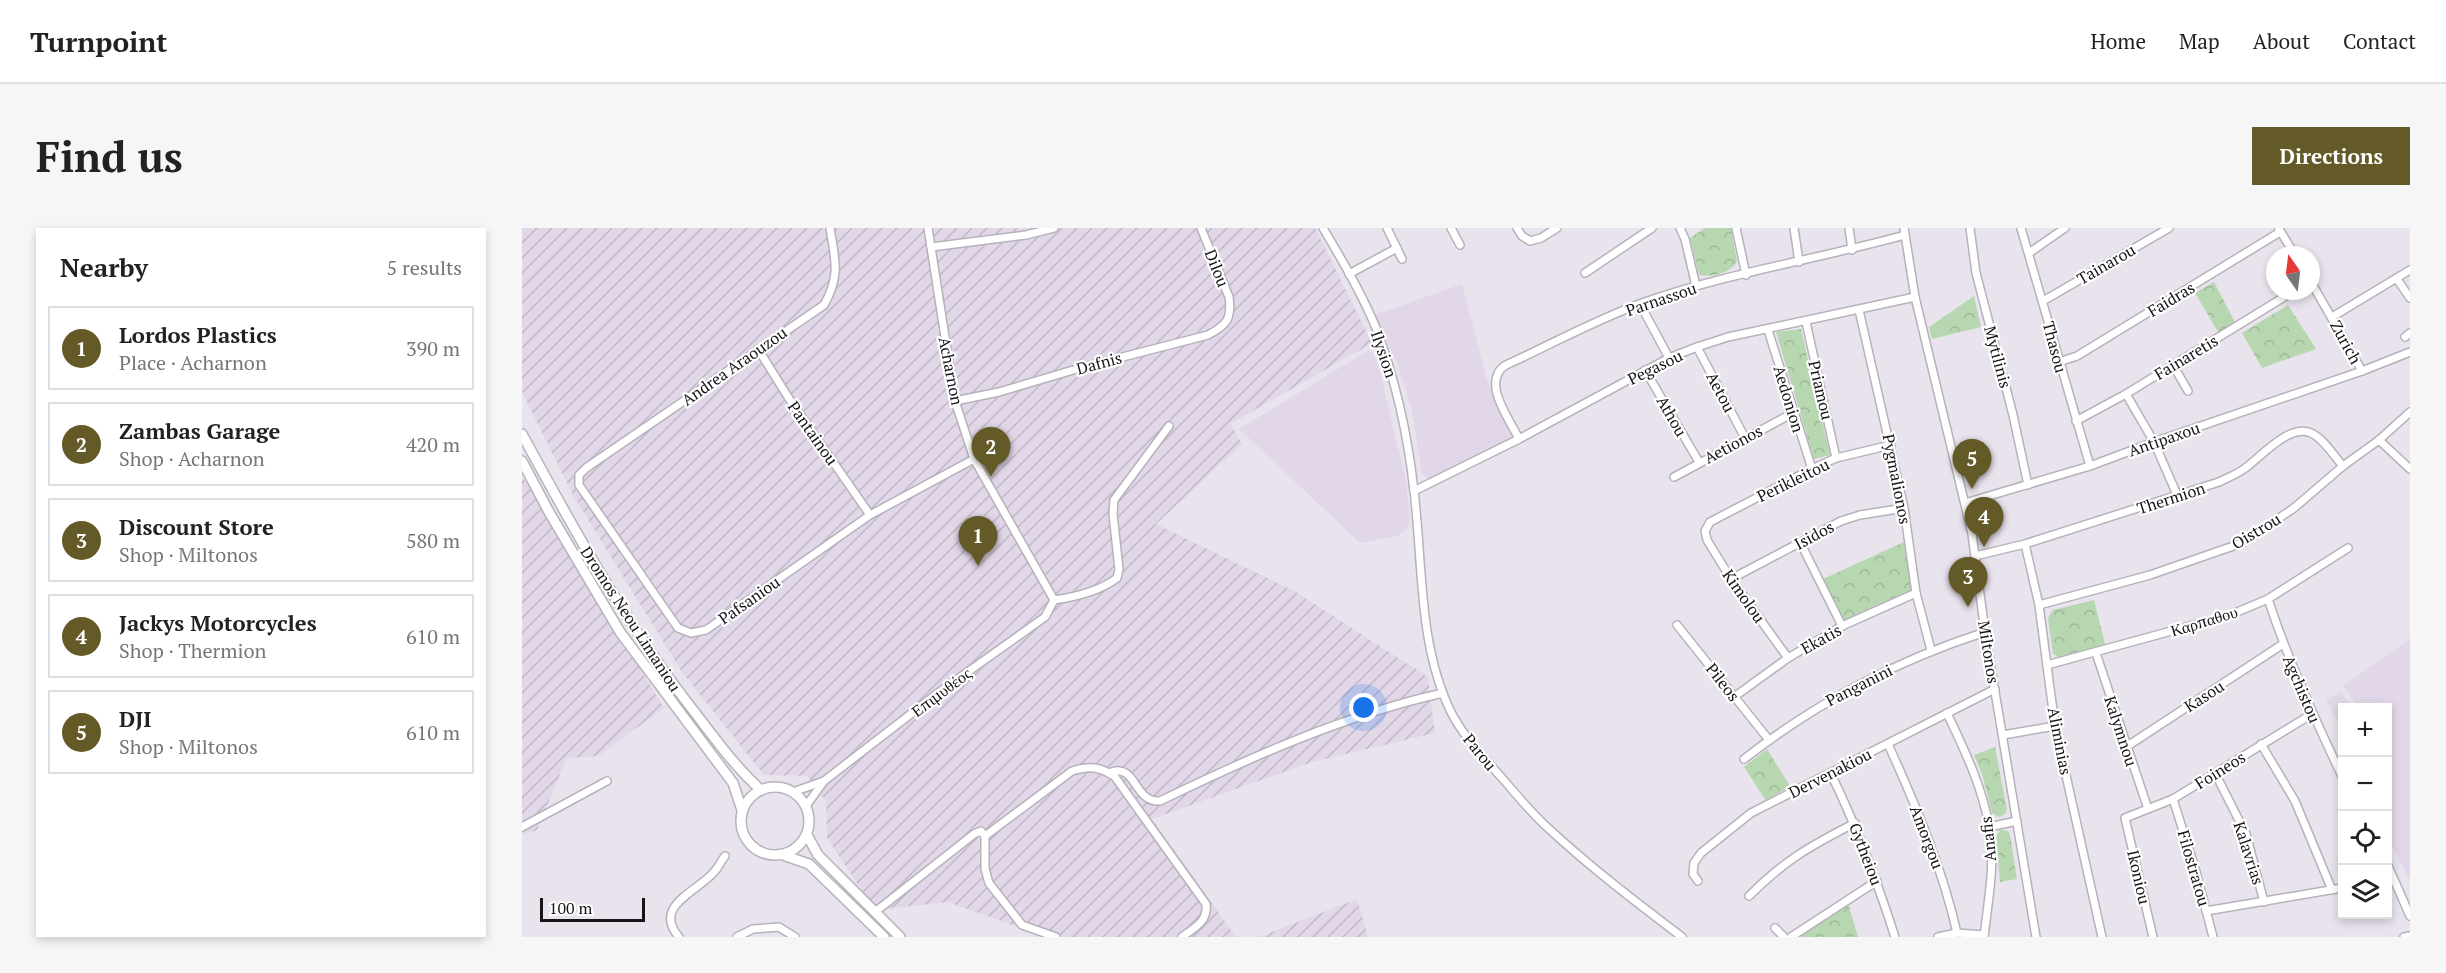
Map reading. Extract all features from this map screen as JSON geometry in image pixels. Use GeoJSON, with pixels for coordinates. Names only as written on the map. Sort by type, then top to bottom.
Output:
{"type":"FeatureCollection","features":[{"type":"Feature","properties":{"kind":"main road","name":"Dromos Neou Limaniou"},"geometry":{"type":"LineString","coordinates":[[522,434],[600,576],[649,651],[715,738],[748,778],[762,790]]}},
{"type":"Feature","properties":{"kind":"main road","name":"Dromos Neou Limaniou"},"geometry":{"type":"LineString","coordinates":[[522,461],[549,512],[620,632],[733,783],[742,810]]}},
{"type":"Feature","properties":{"kind":"main road"},"geometry":{"type":"LineString","coordinates":[[783,855],[801,844],[810,825],[806,806],[794,792],[772,787],[750,798],[742,810],[740,820],[746,841],[762,854],[783,855],[809,864],[884,937]]}},
{"type":"Feature","properties":{"kind":"main road"},"geometry":{"type":"LineString","coordinates":[[807,835],[818,855],[900,937]]}},
{"type":"Feature","properties":{"kind":"street","name":"Andrea Araouzou"},"geometry":{"type":"LineString","coordinates":[[579,475],[824,305],[833,288],[836,266],[830,228]]}},
{"type":"Feature","properties":{"kind":"street","name":"Acharnon"},"geometry":{"type":"LineString","coordinates":[[928,228],[955,401],[974,459],[1054,600]]}},
{"type":"Feature","properties":{"kind":"street"},"geometry":{"type":"LineString","coordinates":[[930,247],[1026,236],[1054,228]]}},
{"type":"Feature","properties":{"kind":"street","name":"Dilou"},"geometry":{"type":"LineString","coordinates":[[1201,228],[1229,297],[1230,309]]}},
{"type":"Feature","properties":{"kind":"street","name":"Ilysion"},"geometry":{"type":"LineString","coordinates":[[1323,228],[1376,329],[1395,387],[1403,421],[1414,491]]}},
{"type":"Feature","properties":{"kind":"street"},"geometry":{"type":"LineString","coordinates":[[1387,228],[1402,259]]}},
{"type":"Feature","properties":{"kind":"street"},"geometry":{"type":"LineString","coordinates":[[1450,228],[1460,245]]}},
{"type":"Feature","properties":{"kind":"street"},"geometry":{"type":"LineString","coordinates":[[1517,228],[1522,236],[1530,241],[1541,238],[1557,228]]}},
{"type":"Feature","properties":{"kind":"street"},"geometry":{"type":"LineString","coordinates":[[1585,273],[1652,228]]}},
{"type":"Feature","properties":{"kind":"street"},"geometry":{"type":"LineString","coordinates":[[1680,228],[1696,286]]}},
{"type":"Feature","properties":{"kind":"street"},"geometry":{"type":"LineString","coordinates":[[1736,228],[1746,275]]}},
{"type":"Feature","properties":{"kind":"street"},"geometry":{"type":"LineString","coordinates":[[1794,228],[1799,262]]}},
{"type":"Feature","properties":{"kind":"street"},"geometry":{"type":"LineString","coordinates":[[1849,228],[1852,250]]}},
{"type":"Feature","properties":{"kind":"street","name":"Thasou"},"geometry":{"type":"LineString","coordinates":[[2021,228],[2090,466]]}},
{"type":"Feature","properties":{"kind":"street"},"geometry":{"type":"LineString","coordinates":[[2029,253],[2065,228]]}},
{"type":"Feature","properties":{"kind":"street","name":"Tainarou"},"geometry":{"type":"LineString","coordinates":[[2043,301],[2169,228]]}},
{"type":"Feature","properties":{"kind":"street","name":"Mytilinis"},"geometry":{"type":"LineString","coordinates":[[1971,229],[1976,273],[2013,415],[2028,485]]}},
{"type":"Feature","properties":{"kind":"street"},"geometry":{"type":"LineString","coordinates":[[2279,230],[2289,246]]}},
{"type":"Feature","properties":{"kind":"street","name":"Faidras"},"geometry":{"type":"LineString","coordinates":[[2059,362],[2077,356],[2279,230]]}},
{"type":"Feature","properties":{"kind":"street","name":"Parnassou"},"geometry":{"type":"LineString","coordinates":[[1519,439],[1495,389],[1494,379],[1497,372],[1504,366],[1640,304],[1696,286],[1852,250],[1904,231]]}},
{"type":"Feature","properties":{"kind":"street","name":"Miltonos"},"geometry":{"type":"LineString","coordinates":[[1904,231],[1916,297],[1975,556],[1985,632],[2036,937]]}},
{"type":"Feature","properties":{"kind":"street"},"geometry":{"type":"LineString","coordinates":[[1349,274],[1396,248]]}},
{"type":"Feature","properties":{"kind":"street"},"geometry":{"type":"LineString","coordinates":[[2332,317],[2410,270]]}},
{"type":"Feature","properties":{"kind":"street"},"geometry":{"type":"LineString","coordinates":[[2397,279],[2410,298]]}},
{"type":"Feature","properties":{"kind":"street","name":"Pegasou"},"geometry":{"type":"LineString","coordinates":[[1414,491],[1519,439],[1645,370],[1697,346],[1916,297]]}},
{"type":"Feature","properties":{"kind":"street","name":"Zurich"},"geometry":{"type":"LineString","coordinates":[[2320,297],[2362,371]]}},
{"type":"Feature","properties":{"kind":"street","name":"Fainaretis"},"geometry":{"type":"LineString","coordinates":[[2076,421],[2126,394],[2279,300]]}},
{"type":"Feature","properties":{"kind":"street"},"geometry":{"type":"LineString","coordinates":[[1640,304],[1669,358]]}},
{"type":"Feature","properties":{"kind":"street","name":"Dafnis"},"geometry":{"type":"LineString","coordinates":[[955,401],[999,392],[1080,368],[1208,335],[1222,327],[1230,309]]}},
{"type":"Feature","properties":{"kind":"street","name":"Pygmalionos"},"geometry":{"type":"LineString","coordinates":[[1860,310],[1904,508],[1916,593],[1931,650]]}},
{"type":"Feature","properties":{"kind":"street","name":"Priamou"},"geometry":{"type":"LineString","coordinates":[[1806,322],[1836,458]]}},
{"type":"Feature","properties":{"kind":"street","name":"Aedonion"},"geometry":{"type":"LineString","coordinates":[[1768,330],[1812,469]]}},
{"type":"Feature","properties":{"kind":"street","name":"Aetou"},"geometry":{"type":"LineString","coordinates":[[1697,346],[1745,438]]}},
{"type":"Feature","properties":{"kind":"street","name":"Pantainou"},"geometry":{"type":"LineString","coordinates":[[758,349],[788,397],[870,515]]}},
{"type":"Feature","properties":{"kind":"street","name":"Antipaxou"},"geometry":{"type":"LineString","coordinates":[[1965,504],[2090,466],[2154,441],[2362,371],[2410,352]]}},
{"type":"Feature","properties":{"kind":"street"},"geometry":{"type":"LineString","coordinates":[[2173,365],[2188,391]]}},
{"type":"Feature","properties":{"kind":"street","name":"Athou"},"geometry":{"type":"LineString","coordinates":[[1645,370],[1699,462]]}},
{"type":"Feature","properties":{"kind":"street"},"geometry":{"type":"LineString","coordinates":[[2126,394],[2154,441],[2178,496]]}},
{"type":"Feature","properties":{"kind":"street","name":"Oistrou"},"geometry":{"type":"LineString","coordinates":[[2039,605],[2150,576],[2242,543],[2294,508],[2343,466],[2379,440],[2410,412]]}},
{"type":"Feature","properties":{"kind":"street","name":"Aetionos"},"geometry":{"type":"LineString","coordinates":[[1674,477],[1793,413]]}},
{"type":"Feature","properties":{"kind":"street"},"geometry":{"type":"LineString","coordinates":[[1054,600],[1069,598],[1105,586],[1117,578],[1119,569],[1113,514],[1114,500],[1169,426]]}},
{"type":"Feature","properties":{"kind":"street","name":"Thermion"},"geometry":{"type":"LineString","coordinates":[[1975,556],[2025,544],[2219,482],[2244,470],[2280,439],[2300,432],[2308,431],[2315,435],[2343,466]]}},
{"type":"Feature","properties":{"kind":"street"},"geometry":{"type":"LineString","coordinates":[[2379,440],[2410,469]]}},
{"type":"Feature","properties":{"kind":"street","name":"Perikleitou"},"geometry":{"type":"LineString","coordinates":[[1705,531],[1710,522],[1812,469],[1836,458],[1891,445]]}},
{"type":"Feature","properties":{"kind":"street","name":"Pafsaniou"},"geometry":{"type":"LineString","coordinates":[[579,475],[579,485],[678,628],[691,633],[706,630],[870,515],[974,459]]}},
{"type":"Feature","properties":{"kind":"street","name":"Parou"},"geometry":{"type":"LineString","coordinates":[[1414,491],[1427,629],[1436,676],[1450,711],[1469,740],[1546,827],[1609,882],[1682,937]]}},
{"type":"Feature","properties":{"kind":"street","name":"Isidos"},"geometry":{"type":"LineString","coordinates":[[1731,579],[1841,521],[1860,515],[1904,508]]}},
{"type":"Feature","properties":{"kind":"street","name":"Kimolou"},"geometry":{"type":"LineString","coordinates":[[1705,531],[1707,540],[1731,579],[1788,658]]}},
{"type":"Feature","properties":{"kind":"street"},"geometry":{"type":"LineString","coordinates":[[1800,542],[1842,626]]}},
{"type":"Feature","properties":{"kind":"street","name":"Aliminias"},"geometry":{"type":"LineString","coordinates":[[2025,544],[2039,605],[2055,726],[2102,937]]}},
{"type":"Feature","properties":{"kind":"street","name":"Καρπαθου"},"geometry":{"type":"LineString","coordinates":[[2047,665],[2230,615],[2268,599],[2348,548]]}},
{"type":"Feature","properties":{"kind":"street","name":"Ekatis"},"geometry":{"type":"LineString","coordinates":[[1734,696],[1788,658],[1842,626],[1916,593]]}},
{"type":"Feature","properties":{"kind":"street","name":"Agchistou"},"geometry":{"type":"LineString","coordinates":[[2268,599],[2283,644],[2312,714],[2338,766]]}},
{"type":"Feature","properties":{"kind":"street","name":"Επιμυθέος"},"geometry":{"type":"LineString","coordinates":[[824,781],[938,693],[1045,617],[1054,600]]}},
{"type":"Feature","properties":{"kind":"street","name":"Pileos"},"geometry":{"type":"LineString","coordinates":[[1677,625],[1769,740]]}},
{"type":"Feature","properties":{"kind":"street","name":"Panganini"},"geometry":{"type":"LineString","coordinates":[[1744,759],[1816,708],[1880,673],[1931,650],[1985,632]]}},
{"type":"Feature","properties":{"kind":"street","name":"Kasou"},"geometry":{"type":"LineString","coordinates":[[2126,747],[2283,644]]}},
{"type":"Feature","properties":{"kind":"street","name":"Kalymnou"},"geometry":{"type":"LineString","coordinates":[[2096,653],[2148,809]]}},
{"type":"Feature","properties":{"kind":"street","name":"Dervenakiou"},"geometry":{"type":"LineString","coordinates":[[1698,881],[1693,874],[1694,862],[1701,853],[1751,813],[1995,688]]}},
{"type":"Feature","properties":{"kind":"street"},"geometry":{"type":"LineString","coordinates":[[1109,773],[1122,771],[1128,774],[1145,798],[1160,801],[1227,769],[1361,716],[1395,704],[1443,693]]}},
{"type":"Feature","properties":{"kind":"street","name":"Anafis"},"geometry":{"type":"LineString","coordinates":[[1947,713],[1967,756],[1989,827],[1991,870],[1984,936]]}},
{"type":"Feature","properties":{"kind":"street","name":"Foineos"},"geometry":{"type":"LineString","coordinates":[[2125,818],[2173,799],[2312,714]]}},
{"type":"Feature","properties":{"kind":"street"},"geometry":{"type":"LineString","coordinates":[[2003,735],[2055,726]]}},
{"type":"Feature","properties":{"kind":"street","name":"Amorgou"},"geometry":{"type":"LineString","coordinates":[[1888,744],[1927,833],[1947,892],[1957,933]]}},
{"type":"Feature","properties":{"kind":"street"},"geometry":{"type":"LineString","coordinates":[[2261,744],[2295,801],[2332,890]]}},
{"type":"Feature","properties":{"kind":"street"},"geometry":{"type":"LineString","coordinates":[[985,836],[1072,771],[1086,767],[1103,769],[1115,777],[1206,904],[1207,914],[1203,921],[1182,937]]}},
{"type":"Feature","properties":{"kind":"street","name":"Kalavrias"},"geometry":{"type":"LineString","coordinates":[[2214,773],[2246,834],[2264,902]]}},
{"type":"Feature","properties":{"kind":"street","name":"Gytheiou"},"geometry":{"type":"LineString","coordinates":[[1831,774],[1855,823],[1895,937]]}},
{"type":"Feature","properties":{"kind":"street"},"geometry":{"type":"LineString","coordinates":[[522,827],[607,781]]}},
{"type":"Feature","properties":{"kind":"street"},"geometry":{"type":"LineString","coordinates":[[794,792],[824,781]]}},
{"type":"Feature","properties":{"kind":"street"},"geometry":{"type":"LineString","coordinates":[[806,806],[824,781]]}},
{"type":"Feature","properties":{"kind":"street","name":"Filostratou"},"geometry":{"type":"LineString","coordinates":[[2173,799],[2213,937]]}},
{"type":"Feature","properties":{"kind":"street","name":"Ikoniou"},"geometry":{"type":"LineString","coordinates":[[2125,818],[2153,937]]}},
{"type":"Feature","properties":{"kind":"street"},"geometry":{"type":"LineString","coordinates":[[1989,827],[2017,821]]}},
{"type":"Feature","properties":{"kind":"street"},"geometry":{"type":"LineString","coordinates":[[1749,896],[1784,862],[1809,846],[1855,823]]}},
{"type":"Feature","properties":{"kind":"street"},"geometry":{"type":"LineString","coordinates":[[875,912],[974,834],[981,831],[985,836],[985,869],[989,883],[1022,925],[1056,937]]}},
{"type":"Feature","properties":{"kind":"street"},"geometry":{"type":"LineString","coordinates":[[679,937],[673,930],[669,919],[672,908],[714,873],[725,856]]}},
{"type":"Feature","properties":{"kind":"street"},"geometry":{"type":"LineString","coordinates":[[1791,937],[1877,881]]}},
{"type":"Feature","properties":{"kind":"street"},"geometry":{"type":"LineString","coordinates":[[2392,881],[2410,916]]}},
{"type":"Feature","properties":{"kind":"street"},"geometry":{"type":"LineString","coordinates":[[2206,911],[2338,889]]}},
{"type":"Feature","properties":{"kind":"street"},"geometry":{"type":"LineString","coordinates":[[736,937],[753,929],[779,927],[795,937]]}},
{"type":"Feature","properties":{"kind":"street"},"geometry":{"type":"LineString","coordinates":[[1775,928],[1784,937]]}},
{"type":"Feature","properties":{"kind":"street"},"geometry":{"type":"LineString","coordinates":[[1938,937],[1957,933],[1984,936]]}},
{"type":"Feature","properties":{"kind":"street"},"geometry":{"type":"LineString","coordinates":[[2404,937],[2410,936]]}},
{"type":"Feature","properties":{"kind":"shaded area"},"geometry":{"type":"Polygon","coordinates":[[[522,228],[1315,228],[1372,343],[1230,424],[1242,444],[1156,524],[1294,591],[1428,677],[1435,733],[1312,762],[1152,819],[1236,937],[1046,937],[948,902],[875,910],[827,838],[826,801],[807,776],[764,775],[682,672],[573,495],[522,392],[522,228]]]}},
{"type":"Feature","properties":{"kind":"shaded area"},"geometry":{"type":"Polygon","coordinates":[[[1462,284],[1487,380],[1513,439],[1430,479],[1422,474],[1412,410],[1397,363],[1375,315],[1462,284]]]}},
{"type":"Feature","properties":{"kind":"shaded area"},"geometry":{"type":"Polygon","coordinates":[[[1369,350],[1377,360],[1406,481],[1410,521],[1407,529],[1397,536],[1360,543],[1239,429],[1369,350]]]}},
{"type":"Feature","properties":{"kind":"shaded area"},"geometry":{"type":"Polygon","coordinates":[[[522,476],[664,708],[598,756],[567,758],[537,830],[522,835],[522,476]]]}},
{"type":"Feature","properties":{"kind":"shaded area"},"geometry":{"type":"Polygon","coordinates":[[[2410,639],[2410,880],[2392,846],[2392,703],[2355,703],[2343,686],[2410,639]]]}},
{"type":"Feature","properties":{"kind":"shaded area"},"geometry":{"type":"Polygon","coordinates":[[[2341,691],[2348,703],[2338,703],[2338,721],[2326,701],[2341,691]]]}},
{"type":"Feature","properties":{"kind":"shaded area"},"geometry":{"type":"Polygon","coordinates":[[[1357,899],[1368,937],[1259,937],[1357,899]]]}},
{"type":"Feature","properties":{"kind":"green space"},"geometry":{"type":"Polygon","coordinates":[[[1705,228],[1731,228],[1737,262],[1725,272],[1710,276],[1699,275],[1690,238],[1705,228]]]}},
{"type":"Feature","properties":{"kind":"green space"},"geometry":{"type":"Polygon","coordinates":[[[2214,282],[2235,322],[2218,332],[2195,293],[2214,282]]]}},
{"type":"Feature","properties":{"kind":"green space"},"geometry":{"type":"Polygon","coordinates":[[[1974,296],[1981,327],[1932,339],[1929,327],[1974,296]]]}},
{"type":"Feature","properties":{"kind":"green space"},"geometry":{"type":"Polygon","coordinates":[[[2288,305],[2316,349],[2262,368],[2242,333],[2288,305]]]}},
{"type":"Feature","properties":{"kind":"green space"},"geometry":{"type":"Polygon","coordinates":[[[1801,329],[1830,455],[1814,459],[1776,332],[1801,329]]]}},
{"type":"Feature","properties":{"kind":"green space"},"geometry":{"type":"Polygon","coordinates":[[[1904,542],[1911,590],[1844,620],[1823,579],[1904,542]]]}},
{"type":"Feature","properties":{"kind":"green space"},"geometry":{"type":"Polygon","coordinates":[[[2094,600],[2106,648],[2060,658],[2053,654],[2048,618],[2053,610],[2094,600]]]}},
{"type":"Feature","properties":{"kind":"green space"},"geometry":{"type":"Polygon","coordinates":[[[1995,747],[2007,810],[1999,817],[1992,813],[1983,777],[1974,755],[1995,747]]]}},
{"type":"Feature","properties":{"kind":"green space"},"geometry":{"type":"Polygon","coordinates":[[[1767,749],[1790,786],[1766,801],[1744,767],[1767,749]]]}},
{"type":"Feature","properties":{"kind":"green space"},"geometry":{"type":"Polygon","coordinates":[[[2000,830],[2008,831],[2010,835],[2017,879],[2000,882],[1996,837],[2000,830]]]}},
{"type":"Feature","properties":{"kind":"green space"},"geometry":{"type":"Polygon","coordinates":[[[1848,903],[1858,937],[1799,937],[1848,903]]]}},
{"type":"Feature","properties":{"kind":"place","name":"Zambas Garage"},"geometry":{"type":"Point","coordinates":[991,477]}},
{"type":"Feature","properties":{"kind":"place","name":"DJI"},"geometry":{"type":"Point","coordinates":[1972,489]}},
{"type":"Feature","properties":{"kind":"place","name":"Jackys Motorcycles"},"geometry":{"type":"Point","coordinates":[1984,547]}},
{"type":"Feature","properties":{"kind":"place","name":"Lordos Plastics"},"geometry":{"type":"Point","coordinates":[978,566]}},
{"type":"Feature","properties":{"kind":"place","name":"Discount Store"},"geometry":{"type":"Point","coordinates":[1968,607]}}]}
